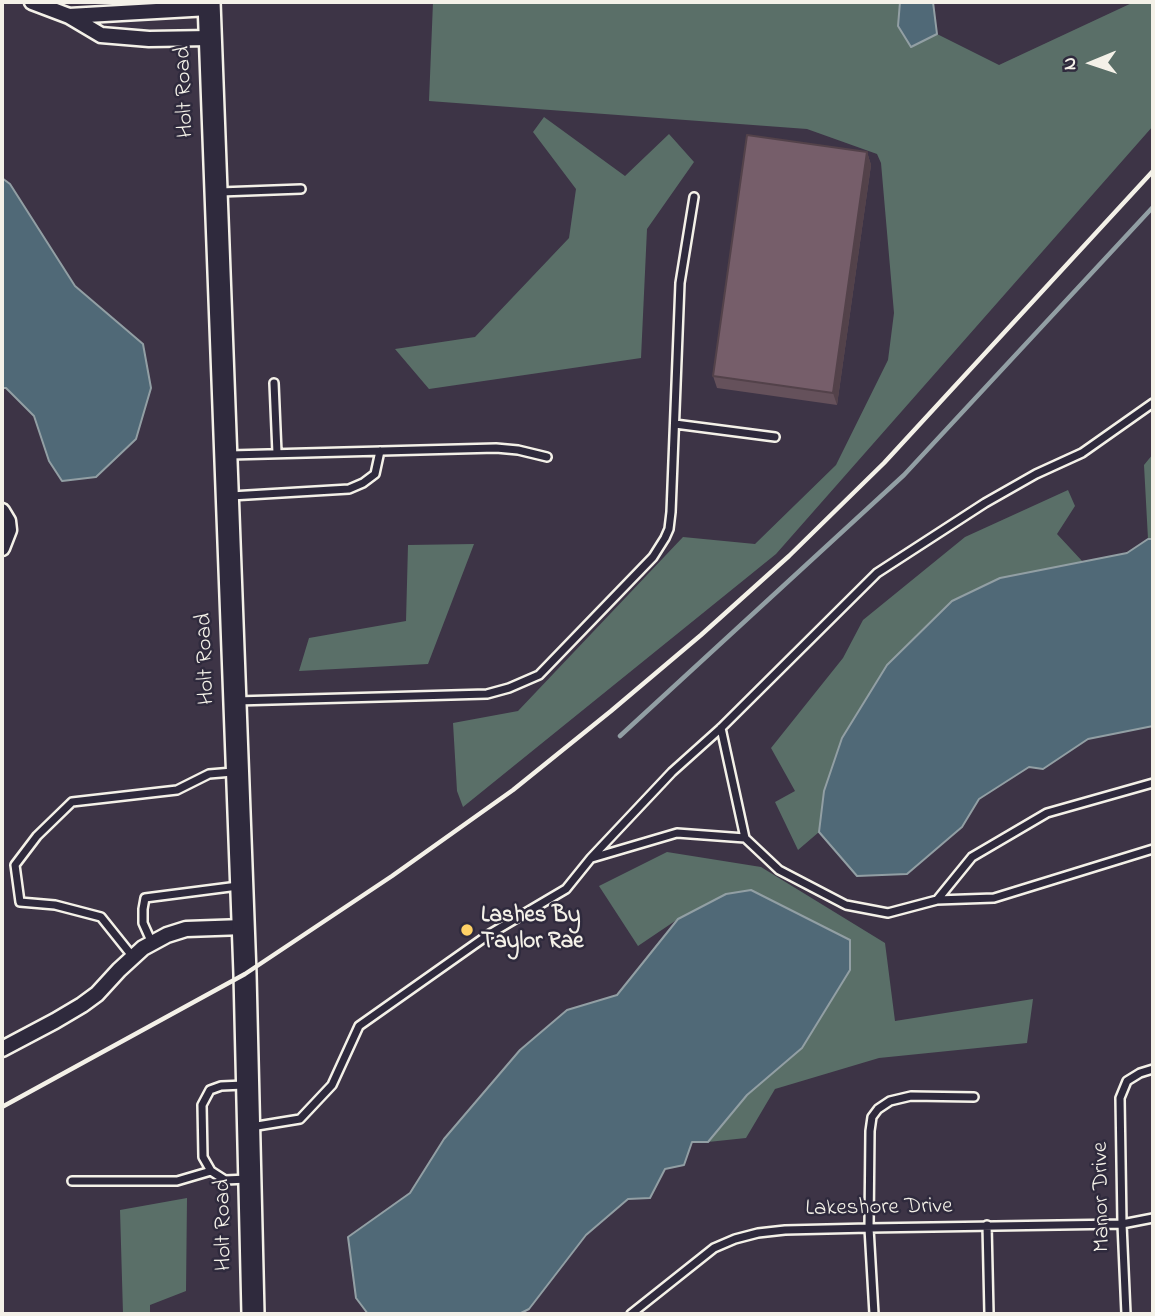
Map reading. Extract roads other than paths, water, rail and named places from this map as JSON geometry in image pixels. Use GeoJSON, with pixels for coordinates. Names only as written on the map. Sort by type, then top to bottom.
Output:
{"type":"FeatureCollection","features":[{"type":"Feature","properties":{"kind":"main road","name":"Holt Road"},"geometry":{"type":"LineString","coordinates":[[209,5],[244,927],[253,1314]]}},
{"type":"Feature","properties":{"kind":"street"},"geometry":{"type":"LineString","coordinates":[[32,2],[69,16],[101,35],[149,39],[210,38]]}},
{"type":"Feature","properties":{"kind":"street"},"geometry":{"type":"LineString","coordinates":[[69,16],[209,5]]}},
{"type":"Feature","properties":{"kind":"street"},"geometry":{"type":"LineString","coordinates":[[2,511],[8,521],[9,530],[2,548]]}},
{"type":"Feature","properties":{"kind":"street"},"geometry":{"type":"LineString","coordinates":[[2,1049],[82,1005],[97,994],[143,948],[167,935],[186,929],[244,927]]}},
{"type":"Feature","properties":{"kind":"lane"},"geometry":{"type":"LineString","coordinates":[[216,192],[301,189]]}},
{"type":"Feature","properties":{"kind":"lane"},"geometry":{"type":"LineString","coordinates":[[235,701],[488,694],[509,688],[539,675],[653,557],[669,529],[671,512],[680,283],[694,197]]}},
{"type":"Feature","properties":{"kind":"lane"},"geometry":{"type":"LineString","coordinates":[[274,383],[277,453]]}},
{"type":"Feature","properties":{"kind":"lane"},"geometry":{"type":"LineString","coordinates":[[250,1127],[300,1119],[332,1085],[359,1026],[488,935],[566,889],[591,858],[672,772],[721,728],[877,573],[985,503],[1036,474],[1082,453],[1153,403]]}},
{"type":"Feature","properties":{"kind":"lane"},"geometry":{"type":"LineString","coordinates":[[675,424],[775,437]]}},
{"type":"Feature","properties":{"kind":"lane"},"geometry":{"type":"LineString","coordinates":[[226,455],[496,448],[547,457]]}},
{"type":"Feature","properties":{"kind":"lane"},"geometry":{"type":"LineString","coordinates":[[227,496],[349,489],[375,474],[380,451]]}},
{"type":"Feature","properties":{"kind":"lane"},"geometry":{"type":"LineString","coordinates":[[721,728],[746,838],[779,870],[846,905],[888,913],[937,900],[994,898],[1153,849]]}},
{"type":"Feature","properties":{"kind":"lane"},"geometry":{"type":"LineString","coordinates":[[133,957],[101,918],[55,905],[20,902],[15,865],[37,836],[72,802],[177,790],[209,774],[238,772]]}},
{"type":"Feature","properties":{"kind":"lane"},"geometry":{"type":"LineString","coordinates":[[937,900],[972,857],[1047,813],[1153,783]]}},
{"type":"Feature","properties":{"kind":"lane"},"geometry":{"type":"LineString","coordinates":[[591,858],[677,833],[746,838]]}},
{"type":"Feature","properties":{"kind":"lane"},"geometry":{"type":"LineString","coordinates":[[152,943],[143,923],[142,909],[145,898],[242,885]]}},
{"type":"Feature","properties":{"kind":"lane","name":"Manor Drive"},"geometry":{"type":"LineString","coordinates":[[1126,1314],[1120,1098],[1127,1081],[1153,1069]]}},
{"type":"Feature","properties":{"kind":"lane"},"geometry":{"type":"LineString","coordinates":[[249,1084],[220,1086],[210,1090],[202,1105],[203,1157],[211,1171],[225,1180],[251,1179]]}},
{"type":"Feature","properties":{"kind":"lane"},"geometry":{"type":"LineString","coordinates":[[874,1314],[869,1228],[872,1117],[890,1101],[911,1096],[974,1097]]}},
{"type":"Feature","properties":{"kind":"lane"},"geometry":{"type":"LineString","coordinates":[[72,1181],[177,1181],[211,1171]]}},
{"type":"Feature","properties":{"kind":"lane","name":"Lakeshore Drive"},"geometry":{"type":"LineString","coordinates":[[631,1314],[714,1248],[758,1233],[987,1225],[1122,1224],[1153,1219]]}},
{"type":"Feature","properties":{"kind":"lane"},"geometry":{"type":"LineString","coordinates":[[987,1225],[989,1314]]}},
{"type":"Feature","properties":{"kind":"water"},"geometry":{"type":"Polygon","coordinates":[[[900,2],[933,2],[937,34],[911,47],[898,26],[900,2]]]}},
{"type":"Feature","properties":{"kind":"water"},"geometry":{"type":"Polygon","coordinates":[[[2,178],[10,184],[75,286],[143,344],[151,388],[136,439],[96,477],[62,481],[49,461],[34,416],[6,388],[2,388],[2,178]]]}},
{"type":"Feature","properties":{"kind":"water"},"geometry":{"type":"Polygon","coordinates":[[[1148,539],[1153,539],[1153,726],[1088,739],[1043,769],[1029,767],[979,799],[962,827],[907,874],[857,876],[819,832],[824,791],[842,738],[887,665],[952,601],[1000,578],[1127,553],[1148,539]]]}},
{"type":"Feature","properties":{"kind":"water"},"geometry":{"type":"Polygon","coordinates":[[[751,890],[850,940],[850,970],[802,1048],[747,1095],[708,1142],[692,1142],[684,1165],[665,1169],[650,1198],[628,1199],[586,1235],[529,1309],[519,1314],[368,1314],[356,1298],[348,1237],[410,1193],[444,1139],[520,1050],[567,1010],[617,995],[678,919],[726,894],[751,890]]]}},
{"type":"Feature","properties":{"kind":"waterway"},"geometry":{"type":"LineString","coordinates":[[620,736],[904,475],[1153,207]]}},
{"type":"Feature","properties":{"kind":"railway"},"geometry":{"type":"LineString","coordinates":[[2,1107],[245,974],[392,876],[513,790],[611,711],[789,556],[884,463],[1153,171]]}},
{"type":"Feature","properties":{"kind":"place","name":"Lashes By Taylor Rae"},"geometry":{"type":"Point","coordinates":[467,930]}}]}
